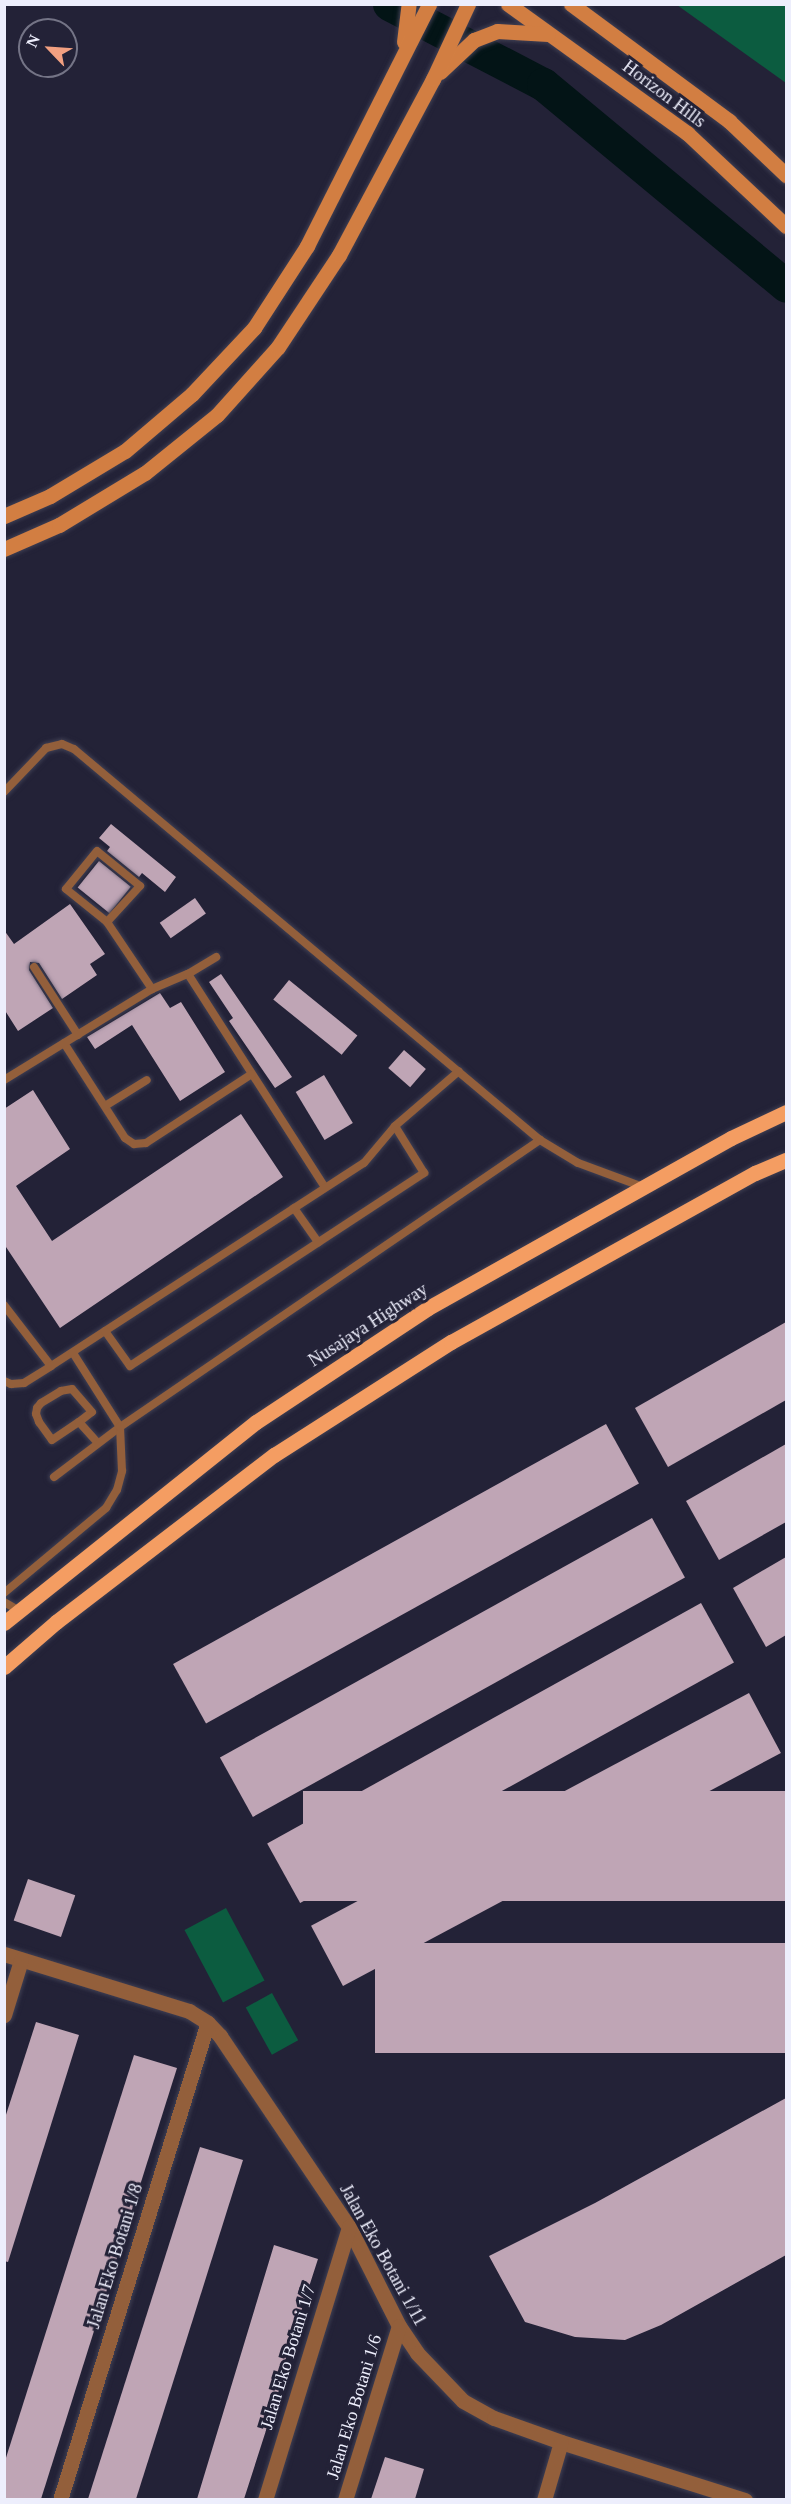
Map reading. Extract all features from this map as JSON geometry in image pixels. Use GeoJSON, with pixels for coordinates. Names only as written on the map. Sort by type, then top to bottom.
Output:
{"type":"FeatureCollection","features":[{"type":"Feature","properties":{"kind":"main road","name":"Nusajaya Highway"},"geometry":{"type":"LineString","coordinates":[[4,1623],[256,1422],[428,1308],[731,1138],[786,1112]]}},
{"type":"Feature","properties":{"kind":"main road"},"geometry":{"type":"LineString","coordinates":[[4,1668],[56,1622],[274,1455],[451,1342],[744,1179],[786,1160]]}},
{"type":"Feature","properties":{"kind":"street"},"geometry":{"type":"LineString","coordinates":[[403,54],[409,4]]}},
{"type":"Feature","properties":{"kind":"street"},"geometry":{"type":"LineString","coordinates":[[4,516],[50,496],[125,451],[192,394],[254,328],[308,246],[429,4]]}},
{"type":"Feature","properties":{"kind":"street"},"geometry":{"type":"LineString","coordinates":[[4,549],[59,525],[145,473],[217,415],[278,347],[339,255],[433,79],[468,4]]}},
{"type":"Feature","properties":{"kind":"street","name":"Horizon Hills"},"geometry":{"type":"LineString","coordinates":[[508,4],[687,133],[786,226]]}},
{"type":"Feature","properties":{"kind":"street","name":"Horizon Hills"},"geometry":{"type":"LineString","coordinates":[[572,4],[729,121],[786,175]]}},
{"type":"Feature","properties":{"kind":"street"},"geometry":{"type":"LineString","coordinates":[[433,79],[474,40],[496,31],[548,34]]}},
{"type":"Feature","properties":{"kind":"street","name":"Jalan Eko Botani 1/11"},"geometry":{"type":"LineString","coordinates":[[4,1954],[189,2012],[208,2023],[220,2036],[349,2227],[399,2326],[417,2354],[463,2401],[494,2418],[561,2442],[745,2499]]}},
{"type":"Feature","properties":{"kind":"street"},"geometry":{"type":"LineString","coordinates":[[4,2015],[21,1960]]}},
{"type":"Feature","properties":{"kind":"street","name":"Jalan Eko Botani 1/8"},"geometry":{"type":"LineString","coordinates":[[60,2499],[208,2023]]}},
{"type":"Feature","properties":{"kind":"street","name":"Jalan Eko Botani 1/7"},"geometry":{"type":"LineString","coordinates":[[265,2499],[349,2227]]}},
{"type":"Feature","properties":{"kind":"street","name":"Jalan Eko Botani 1/6"},"geometry":{"type":"LineString","coordinates":[[345,2499],[399,2326]]}},
{"type":"Feature","properties":{"kind":"street"},"geometry":{"type":"LineString","coordinates":[[544,2499],[561,2442]]}},
{"type":"Feature","properties":{"kind":"lane"},"geometry":{"type":"LineString","coordinates":[[4,792],[46,748],[62,744],[74,749],[540,1140],[578,1163],[643,1187]]}},
{"type":"Feature","properties":{"kind":"lane"},"geometry":{"type":"LineString","coordinates":[[107,922],[140,886],[97,851],[66,889],[107,922],[153,989]]}},
{"type":"Feature","properties":{"kind":"lane"},"geometry":{"type":"LineString","coordinates":[[4,1080],[153,989],[188,974],[216,957]]}},
{"type":"Feature","properties":{"kind":"lane"},"geometry":{"type":"LineString","coordinates":[[34,967],[78,1035]]}},
{"type":"Feature","properties":{"kind":"lane"},"geometry":{"type":"LineString","coordinates":[[188,974],[326,1187]]}},
{"type":"Feature","properties":{"kind":"lane"},"geometry":{"type":"LineString","coordinates":[[64,1043],[125,1138],[134,1144],[146,1143],[252,1074]]}},
{"type":"Feature","properties":{"kind":"lane"},"geometry":{"type":"LineString","coordinates":[[4,1381],[11,1384],[24,1383],[364,1163],[395,1126],[459,1071]]}},
{"type":"Feature","properties":{"kind":"lane"},"geometry":{"type":"LineString","coordinates":[[105,1106],[147,1080]]}},
{"type":"Feature","properties":{"kind":"lane"},"geometry":{"type":"LineString","coordinates":[[105,1331],[130,1366],[424,1173],[395,1126]]}},
{"type":"Feature","properties":{"kind":"lane"},"geometry":{"type":"LineString","coordinates":[[54,1477],[120,1427],[540,1140]]}},
{"type":"Feature","properties":{"kind":"lane"},"geometry":{"type":"LineString","coordinates":[[294,1208],[318,1242]]}},
{"type":"Feature","properties":{"kind":"lane"},"geometry":{"type":"LineString","coordinates":[[4,1305],[51,1366]]}},
{"type":"Feature","properties":{"kind":"lane"},"geometry":{"type":"LineString","coordinates":[[4,1593],[106,1508],[117,1490],[122,1471],[120,1427],[72,1353]]}},
{"type":"Feature","properties":{"kind":"lane"},"geometry":{"type":"LineString","coordinates":[[72,1389],[92,1412],[79,1422],[52,1440],[39,1422],[36,1414],[37,1408],[61,1391],[72,1389]]}},
{"type":"Feature","properties":{"kind":"lane"},"geometry":{"type":"LineString","coordinates":[[79,1422],[98,1443]]}},
{"type":"Feature","properties":{"kind":"lane"},"geometry":{"type":"LineString","coordinates":[[4,1602],[18,1610]]}},
{"type":"Feature","properties":{"kind":"green space"},"geometry":{"type":"Polygon","coordinates":[[[677,5],[786,5],[786,83],[677,5]]]}},
{"type":"Feature","properties":{"kind":"green space"},"geometry":{"type":"Polygon","coordinates":[[[226,1908],[264,1980],[223,2002],[185,1930],[226,1908]]]}},
{"type":"Feature","properties":{"kind":"green space"},"geometry":{"type":"Polygon","coordinates":[[[272,1993],[298,2040],[272,2055],[246,2008],[272,1993]]]}},
{"type":"Feature","properties":{"kind":"building"},"geometry":{"type":"Polygon","coordinates":[[[111,824],[176,877],[165,892],[142,873],[139,877],[107,851],[110,847],[99,838],[111,824]]]}},
{"type":"Feature","properties":{"kind":"building"},"geometry":{"type":"Polygon","coordinates":[[[99,861],[131,887],[109,913],[78,887],[99,861]]]}},
{"type":"Feature","properties":{"kind":"building"},"geometry":{"type":"Polygon","coordinates":[[[195,898],[206,914],[171,938],[160,923],[195,898]]]}},
{"type":"Feature","properties":{"kind":"building"},"geometry":{"type":"Polygon","coordinates":[[[70,904],[105,954],[90,964],[97,975],[62,999],[39,963],[30,962],[29,970],[53,1008],[18,1031],[4,1009],[4,930],[14,944],[70,904]]]}},
{"type":"Feature","properties":{"kind":"building"},"geometry":{"type":"Polygon","coordinates":[[[221,974],[292,1077],[275,1088],[229,1021],[233,1018],[209,982],[221,974]]]}},
{"type":"Feature","properties":{"kind":"building"},"geometry":{"type":"Polygon","coordinates":[[[289,980],[357,1035],[342,1055],[273,999],[289,980]]]}},
{"type":"Feature","properties":{"kind":"building"},"geometry":{"type":"Polygon","coordinates":[[[160,993],[170,1008],[181,1002],[225,1072],[180,1101],[132,1025],[95,1049],[87,1037],[160,993]]]}},
{"type":"Feature","properties":{"kind":"building"},"geometry":{"type":"Polygon","coordinates":[[[404,1050],[426,1069],[410,1087],[388,1068],[404,1050]]]}},
{"type":"Feature","properties":{"kind":"building"},"geometry":{"type":"Polygon","coordinates":[[[324,1075],[353,1123],[325,1140],[296,1092],[324,1075]]]}},
{"type":"Feature","properties":{"kind":"building"},"geometry":{"type":"Polygon","coordinates":[[[33,1090],[70,1149],[16,1186],[52,1241],[241,1114],[283,1177],[60,1328],[4,1244],[4,1109],[33,1090]]]}},
{"type":"Feature","properties":{"kind":"building"},"geometry":{"type":"Polygon","coordinates":[[[786,1322],[786,1400],[668,1467],[635,1408],[786,1322]]]}},
{"type":"Feature","properties":{"kind":"building"},"geometry":{"type":"Polygon","coordinates":[[[606,1424],[639,1483],[206,1723],[173,1664],[606,1424]]]}},
{"type":"Feature","properties":{"kind":"building"},"geometry":{"type":"Polygon","coordinates":[[[786,1444],[786,1522],[719,1560],[686,1501],[786,1444]]]}},
{"type":"Feature","properties":{"kind":"building"},"geometry":{"type":"Polygon","coordinates":[[[652,1518],[685,1577],[253,1817],[220,1757],[652,1518]]]}},
{"type":"Feature","properties":{"kind":"building"},"geometry":{"type":"Polygon","coordinates":[[[786,1557],[786,1635],[766,1647],[733,1588],[786,1557]]]}},
{"type":"Feature","properties":{"kind":"building"},"geometry":{"type":"Polygon","coordinates":[[[701,1603],[734,1662],[300,1903],[267,1843],[701,1603]]]}},
{"type":"Feature","properties":{"kind":"building"},"geometry":{"type":"Polygon","coordinates":[[[749,1693],[781,1753],[343,1986],[311,1926],[749,1693]]]}},
{"type":"Feature","properties":{"kind":"building"},"geometry":{"type":"Polygon","coordinates":[[[303,1791],[786,1791],[786,1901],[303,1901],[303,1791]]]}},
{"type":"Feature","properties":{"kind":"building"},"geometry":{"type":"Polygon","coordinates":[[[28,1879],[75,1895],[61,1937],[14,1921],[28,1879]]]}},
{"type":"Feature","properties":{"kind":"building"},"geometry":{"type":"Polygon","coordinates":[[[375,1943],[786,1943],[786,2053],[375,2053],[375,1943]]]}},
{"type":"Feature","properties":{"kind":"building"},"geometry":{"type":"Polygon","coordinates":[[[36,2022],[79,2035],[8,2262],[4,2261],[4,2121],[36,2022]]]}},
{"type":"Feature","properties":{"kind":"building"},"geometry":{"type":"Polygon","coordinates":[[[134,2055],[177,2068],[41,2499],[4,2499],[4,2464],[134,2055]]]}},
{"type":"Feature","properties":{"kind":"building"},"geometry":{"type":"Polygon","coordinates":[[[786,2098],[786,2255],[661,2325],[625,2340],[575,2337],[525,2322],[489,2256],[595,2203],[786,2098]]]}},
{"type":"Feature","properties":{"kind":"building"},"geometry":{"type":"Polygon","coordinates":[[[200,2147],[243,2160],[136,2499],[88,2499],[200,2147]]]}},
{"type":"Feature","properties":{"kind":"building"},"geometry":{"type":"Polygon","coordinates":[[[274,2245],[318,2259],[276,2389],[279,2390],[244,2499],[197,2499],[274,2245]]]}},
{"type":"Feature","properties":{"kind":"building"},"geometry":{"type":"Polygon","coordinates":[[[385,2457],[424,2469],[415,2499],[371,2499],[385,2457]]]}},
{"type":"Feature","properties":{"kind":"waterway"},"geometry":{"type":"LineString","coordinates":[[389,4],[543,84],[786,286]]}}]}
